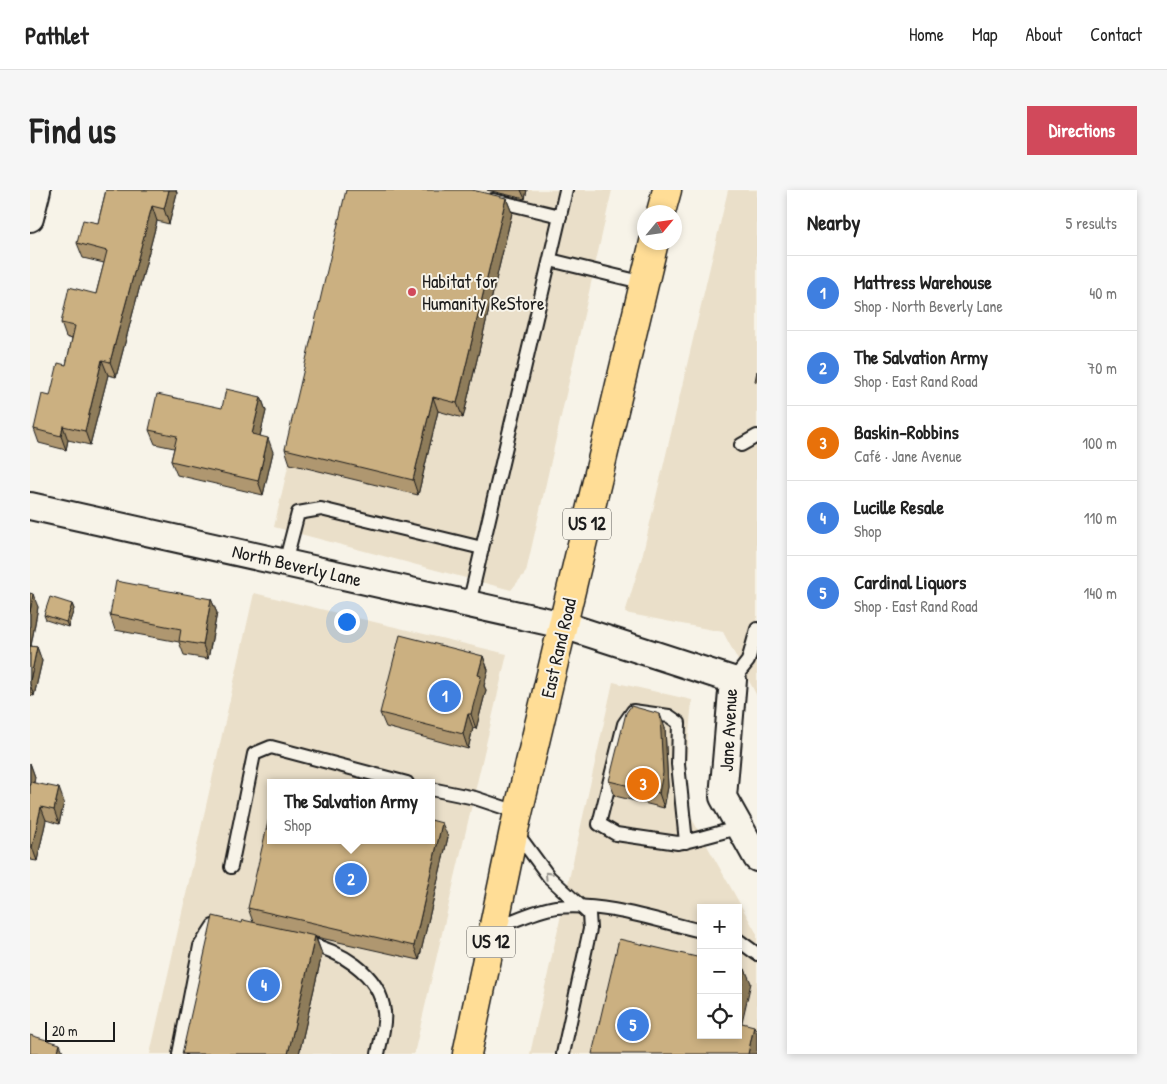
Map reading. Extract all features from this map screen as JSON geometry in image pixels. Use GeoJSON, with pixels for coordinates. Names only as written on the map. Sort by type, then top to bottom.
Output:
{"type":"FeatureCollection","features":[{"type":"Feature","properties":{"kind":"main road"},"geometry":{"type":"LineString","coordinates":[[663,205],[667,190]]}},
{"type":"Feature","properties":{"kind":"main road","name":"East Rand Road"},"geometry":{"type":"LineString","coordinates":[[467,1054],[517,821],[652,250]]}},
{"type":"Feature","properties":{"kind":"street"},"geometry":{"type":"LineString","coordinates":[[30,218],[36,190]]}},
{"type":"Feature","properties":{"kind":"street","name":"North Beverly Lane"},"geometry":{"type":"LineString","coordinates":[[30,506],[563,625]]}},
{"type":"Feature","properties":{"kind":"street","name":"Jane Avenue"},"geometry":{"type":"LineString","coordinates":[[563,625],[733,680],[723,797],[757,858]]}},
{"type":"Feature","properties":{"kind":"lane"},"geometry":{"type":"LineString","coordinates":[[469,604],[566,190]]}},
{"type":"Feature","properties":{"kind":"lane"},"geometry":{"type":"LineString","coordinates":[[479,196],[560,216]]}},
{"type":"Feature","properties":{"kind":"lane"},"geometry":{"type":"LineString","coordinates":[[550,260],[644,283]]}},
{"type":"Feature","properties":{"kind":"lane"},"geometry":{"type":"LineString","coordinates":[[741,445],[757,436]]}},
{"type":"Feature","properties":{"kind":"lane"},"geometry":{"type":"LineString","coordinates":[[285,563],[298,513],[321,509],[482,548]]}},
{"type":"Feature","properties":{"kind":"lane"},"geometry":{"type":"LineString","coordinates":[[733,680],[748,661],[757,629]]}},
{"type":"Feature","properties":{"kind":"lane"},"geometry":{"type":"LineString","coordinates":[[686,842],[678,764],[679,723],[669,716],[633,711],[624,724],[599,824],[616,834],[678,844],[686,842],[740,827]]}},
{"type":"Feature","properties":{"kind":"lane"},"geometry":{"type":"LineString","coordinates":[[231,867],[254,754],[271,747],[392,779]]}},
{"type":"Feature","properties":{"kind":"lane"},"geometry":{"type":"LineString","coordinates":[[435,790],[475,798],[517,821],[533,858],[549,877],[589,914],[590,929],[563,1054]]}},
{"type":"Feature","properties":{"kind":"lane"},"geometry":{"type":"LineString","coordinates":[[494,928],[556,907],[629,913],[697,930]]}},
{"type":"Feature","properties":{"kind":"lane"},"geometry":{"type":"LineString","coordinates":[[179,1054],[200,946],[213,926],[231,926]]}},
{"type":"Feature","properties":{"kind":"lane"},"geometry":{"type":"LineString","coordinates":[[288,938],[326,947],[356,964],[378,990],[385,1013],[378,1054]]}},
{"type":"Feature","properties":{"kind":"lane"},"geometry":{"type":"LineString","coordinates":[[742,943],[757,954]]}},
{"type":"Feature","properties":{"kind":"shaded area"},"geometry":{"type":"Polygon","coordinates":[[[352,190],[612,190],[526,572],[511,590],[274,527],[352,190]]]}},
{"type":"Feature","properties":{"kind":"shaded area"},"geometry":{"type":"Polygon","coordinates":[[[728,190],[757,190],[757,696],[723,632],[625,613],[642,557],[728,190]]]}},
{"type":"Feature","properties":{"kind":"shaded area"},"geometry":{"type":"Polygon","coordinates":[[[254,593],[507,654],[414,1054],[150,1054],[254,593]]]}},
{"type":"Feature","properties":{"kind":"shaded area"},"geometry":{"type":"Polygon","coordinates":[[[613,682],[692,700],[685,780],[692,819],[740,904],[697,904],[697,1039],[742,1039],[742,907],[757,934],[757,1054],[530,1054],[613,682]]]}},
{"type":"Feature","properties":{"kind":"building"},"geometry":{"type":"Polygon","coordinates":[[[106,190],[169,190],[164,209],[152,206],[110,362],[102,360],[85,431],[63,426],[61,436],[34,429],[42,394],[50,396],[58,363],[66,365],[75,326],[61,323],[69,287],[96,294],[107,251],[77,243],[83,220],[98,223],[106,190]]]}},
{"type":"Feature","properties":{"kind":"building","name":"Habitat for Humanity ReStore"},"geometry":{"type":"Polygon","coordinates":[[[346,190],[472,190],[506,198],[457,403],[433,397],[413,480],[285,449],[346,190]]]}},
{"type":"Feature","properties":{"kind":"building"},"geometry":{"type":"Polygon","coordinates":[[[226,389],[261,397],[252,434],[268,438],[258,481],[171,461],[177,436],[149,430],[157,394],[222,408],[226,389]]]}},
{"type":"Feature","properties":{"kind":"building"},"geometry":{"type":"Polygon","coordinates":[[[116,581],[211,599],[203,645],[179,641],[181,629],[110,615],[116,581]]]}},
{"type":"Feature","properties":{"kind":"building"},"geometry":{"type":"Polygon","coordinates":[[[30,593],[33,594],[30,612],[30,593]]]}},
{"type":"Feature","properties":{"kind":"building"},"geometry":{"type":"Polygon","coordinates":[[[50,597],[72,604],[66,622],[44,615],[50,597]]]}},
{"type":"Feature","properties":{"kind":"building"},"geometry":{"type":"Polygon","coordinates":[[[400,635],[483,656],[478,675],[481,676],[471,714],[468,714],[463,734],[380,713],[400,635]]]}},
{"type":"Feature","properties":{"kind":"building"},"geometry":{"type":"Polygon","coordinates":[[[30,646],[37,647],[30,681],[30,646]]]}},
{"type":"Feature","properties":{"kind":"building"},"geometry":{"type":"Polygon","coordinates":[[[631,706],[660,714],[663,773],[659,793],[609,781],[626,713],[631,706]]]}},
{"type":"Feature","properties":{"kind":"building"},"geometry":{"type":"Polygon","coordinates":[[[30,782],[59,788],[54,810],[41,807],[32,847],[30,847],[30,782]]]}},
{"type":"Feature","properties":{"kind":"building"},"geometry":{"type":"Polygon","coordinates":[[[435,821],[442,823],[414,946],[248,908],[267,826],[267,844],[435,844],[435,821]]]}},
{"type":"Feature","properties":{"kind":"building"},"geometry":{"type":"Polygon","coordinates":[[[213,916],[242,923],[243,920],[315,936],[288,1054],[182,1054],[213,916]]]}},
{"type":"Feature","properties":{"kind":"building"},"geometry":{"type":"Polygon","coordinates":[[[619,939],[697,957],[697,1039],[742,1039],[742,1023],[754,1026],[748,1054],[592,1054],[619,939]]]}},
{"type":"Feature","properties":{"kind":"building"},"geometry":{"type":"Polygon","coordinates":[[[742,968],[745,969],[742,982],[742,968]]]}},
{"type":"Feature","properties":{"kind":"building"},"geometry":{"type":"Polygon","coordinates":[[[30,1035],[60,1044],[57,1054],[30,1054],[30,1035]]]}},
{"type":"Feature","properties":{"kind":"place","name":"Habitat for Humanity ReStore"},"geometry":{"type":"Point","coordinates":[412,292]}},
{"type":"Feature","properties":{"kind":"place","name":"Mattress Warehouse"},"geometry":{"type":"Point","coordinates":[445,696]}},
{"type":"Feature","properties":{"kind":"place","name":"Baskin-Robbins"},"geometry":{"type":"Point","coordinates":[643,784]}},
{"type":"Feature","properties":{"kind":"place","name":"The Salvation Army"},"geometry":{"type":"Point","coordinates":[351,879]}},
{"type":"Feature","properties":{"kind":"place","name":"Lucille Resale"},"geometry":{"type":"Point","coordinates":[264,985]}},
{"type":"Feature","properties":{"kind":"place","name":"Cardinal Liquors"},"geometry":{"type":"Point","coordinates":[633,1025]}}]}
